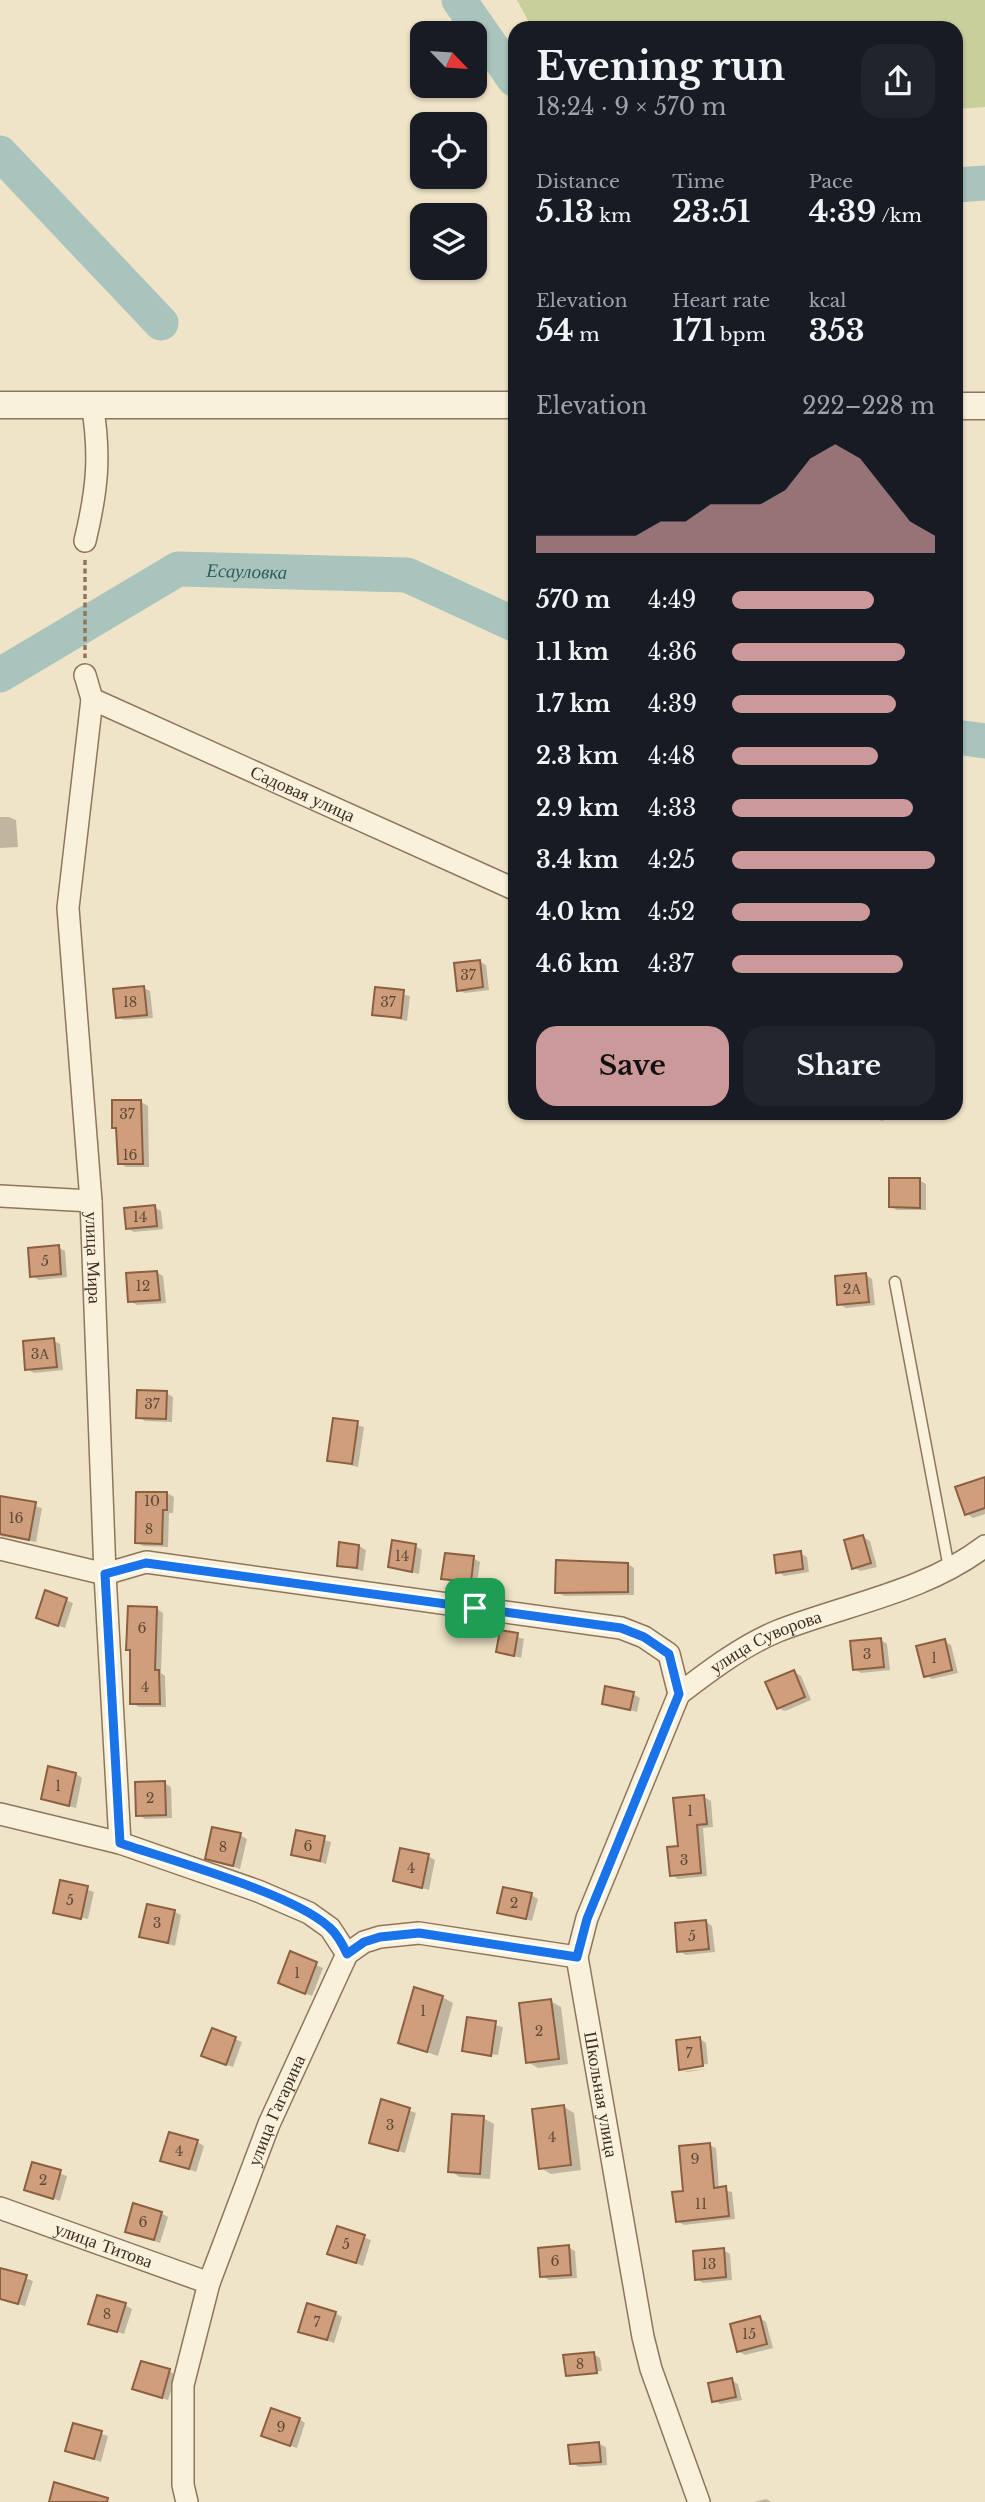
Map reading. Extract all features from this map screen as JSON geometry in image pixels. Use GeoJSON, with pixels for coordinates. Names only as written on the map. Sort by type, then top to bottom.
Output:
{"type":"FeatureCollection","features":[{"type":"Feature","properties":{"kind":"street"},"geometry":{"type":"LineString","coordinates":[[85,541],[96,495],[99,445],[92,404]]}},
{"type":"Feature","properties":{"kind":"street"},"geometry":{"type":"LineString","coordinates":[[0,405],[508,405]]}},
{"type":"Feature","properties":{"kind":"street"},"geometry":{"type":"LineString","coordinates":[[963,406],[985,406]]}},
{"type":"Feature","properties":{"kind":"street","name":"улица Мира"},"geometry":{"type":"LineString","coordinates":[[85,675],[92,699],[68,908],[91,1201],[105,1574],[120,1843]]}},
{"type":"Feature","properties":{"kind":"street","name":"Садовая улица"},"geometry":{"type":"LineString","coordinates":[[92,699],[508,886]]}},
{"type":"Feature","properties":{"kind":"street"},"geometry":{"type":"LineString","coordinates":[[0,1196],[91,1201]]}},
{"type":"Feature","properties":{"kind":"street","name":"улица Суворова"},"geometry":{"type":"LineString","coordinates":[[679,1694],[708,1672],[776,1632],[917,1584],[985,1546]]}},
{"type":"Feature","properties":{"kind":"street"},"geometry":{"type":"LineString","coordinates":[[0,1549],[105,1574],[146,1563],[621,1628],[644,1637],[669,1654],[679,1694]]}},
{"type":"Feature","properties":{"kind":"street","name":"Школьная улица"},"geometry":{"type":"LineString","coordinates":[[679,1694],[587,1919],[577,1957],[643,2337],[651,2369],[699,2502]]}},
{"type":"Feature","properties":{"kind":"street"},"geometry":{"type":"LineString","coordinates":[[0,1814],[120,1843],[258,1891],[309,1913],[330,1927],[347,1954],[364,1942],[380,1937],[419,1933],[577,1957]]}},
{"type":"Feature","properties":{"kind":"street","name":"улица Гагарина"},"geometry":{"type":"LineString","coordinates":[[187,2502],[183,2485],[183,2385],[209,2283],[269,2124],[347,1954]]}},
{"type":"Feature","properties":{"kind":"street","name":"улица Титова"},"geometry":{"type":"LineString","coordinates":[[0,2208],[209,2283]]}},
{"type":"Feature","properties":{"kind":"lane"},"geometry":{"type":"LineString","coordinates":[[895,1282],[949,1568]]}},
{"type":"Feature","properties":{"kind":"path"},"geometry":{"type":"LineString","coordinates":[[85,541],[85,675]]}},
{"type":"Feature","properties":{"kind":"green space"},"geometry":{"type":"Polygon","coordinates":[[[517,0],[985,0],[985,107],[963,109],[963,21],[528,21],[517,0]]]}},
{"type":"Feature","properties":{"kind":"building"},"geometry":{"type":"Polygon","coordinates":[[[480,960],[483,987],[457,991],[454,963],[480,960]]]}},
{"type":"Feature","properties":{"kind":"building"},"geometry":{"type":"Polygon","coordinates":[[[144,986],[147,1015],[116,1018],[113,989],[144,986]]]}},
{"type":"Feature","properties":{"kind":"building"},"geometry":{"type":"Polygon","coordinates":[[[375,987],[404,990],[401,1018],[372,1015],[375,987]]]}},
{"type":"Feature","properties":{"kind":"building"},"geometry":{"type":"Polygon","coordinates":[[[112,1100],[141,1100],[143,1164],[118,1164],[116,1128],[112,1128],[112,1100]]]}},
{"type":"Feature","properties":{"kind":"building"},"geometry":{"type":"Polygon","coordinates":[[[889,1178],[920,1178],[920,1208],[889,1207],[889,1178]]]}},
{"type":"Feature","properties":{"kind":"building"},"geometry":{"type":"Polygon","coordinates":[[[155,1205],[157,1226],[126,1229],[124,1208],[155,1205]]]}},
{"type":"Feature","properties":{"kind":"building"},"geometry":{"type":"Polygon","coordinates":[[[59,1245],[61,1274],[30,1277],[28,1248],[59,1245]]]}},
{"type":"Feature","properties":{"kind":"building"},"geometry":{"type":"Polygon","coordinates":[[[157,1271],[160,1300],[128,1302],[126,1273],[157,1271]]]}},
{"type":"Feature","properties":{"kind":"building"},"geometry":{"type":"Polygon","coordinates":[[[866,1273],[869,1302],[837,1305],[835,1276],[866,1273]]]}},
{"type":"Feature","properties":{"kind":"building"},"geometry":{"type":"Polygon","coordinates":[[[54,1338],[57,1367],[25,1370],[23,1341],[54,1338]]]}},
{"type":"Feature","properties":{"kind":"building"},"geometry":{"type":"Polygon","coordinates":[[[137,1390],[167,1391],[166,1419],[136,1418],[137,1390]]]}},
{"type":"Feature","properties":{"kind":"building"},"geometry":{"type":"Polygon","coordinates":[[[333,1418],[358,1421],[352,1464],[327,1461],[333,1418]]]}},
{"type":"Feature","properties":{"kind":"building"},"geometry":{"type":"Polygon","coordinates":[[[985,1477],[985,1508],[965,1515],[955,1487],[985,1477]]]}},
{"type":"Feature","properties":{"kind":"building"},"geometry":{"type":"Polygon","coordinates":[[[136,1492],[167,1492],[167,1510],[163,1510],[162,1544],[135,1543],[136,1492]]]}},
{"type":"Feature","properties":{"kind":"building"},"geometry":{"type":"Polygon","coordinates":[[[0,1496],[36,1502],[29,1540],[0,1534],[0,1496]]]}},
{"type":"Feature","properties":{"kind":"building"},"geometry":{"type":"Polygon","coordinates":[[[863,1535],[871,1563],[852,1569],[844,1540],[863,1535]]]}},
{"type":"Feature","properties":{"kind":"building"},"geometry":{"type":"Polygon","coordinates":[[[392,1540],[416,1544],[412,1572],[388,1567],[392,1540]]]}},
{"type":"Feature","properties":{"kind":"building"},"geometry":{"type":"Polygon","coordinates":[[[339,1542],[359,1545],[357,1568],[337,1566],[339,1542]]]}},
{"type":"Feature","properties":{"kind":"building"},"geometry":{"type":"Polygon","coordinates":[[[801,1551],[803,1569],[776,1573],[774,1555],[801,1551]]]}},
{"type":"Feature","properties":{"kind":"building"},"geometry":{"type":"Polygon","coordinates":[[[445,1553],[474,1556],[471,1582],[441,1579],[445,1553]]]}},
{"type":"Feature","properties":{"kind":"building"},"geometry":{"type":"Polygon","coordinates":[[[556,1560],[628,1563],[628,1592],[555,1593],[556,1560]]]}},
{"type":"Feature","properties":{"kind":"building"},"geometry":{"type":"Polygon","coordinates":[[[45,1590],[67,1598],[58,1626],[36,1618],[45,1590]]]}},
{"type":"Feature","properties":{"kind":"building"},"geometry":{"type":"Polygon","coordinates":[[[128,1606],[157,1607],[155,1670],[159,1670],[160,1704],[130,1704],[130,1650],[126,1650],[128,1606]]]}},
{"type":"Feature","properties":{"kind":"building"},"geometry":{"type":"Polygon","coordinates":[[[500,1630],[518,1633],[514,1656],[496,1652],[500,1630]]]}},
{"type":"Feature","properties":{"kind":"building"},"geometry":{"type":"Polygon","coordinates":[[[881,1638],[884,1667],[853,1670],[850,1641],[881,1638]]]}},
{"type":"Feature","properties":{"kind":"building"},"geometry":{"type":"Polygon","coordinates":[[[945,1639],[952,1670],[924,1677],[916,1646],[945,1639]]]}},
{"type":"Feature","properties":{"kind":"building"},"geometry":{"type":"Polygon","coordinates":[[[794,1670],[805,1697],[777,1709],[765,1682],[794,1670]]]}},
{"type":"Feature","properties":{"kind":"building"},"geometry":{"type":"Polygon","coordinates":[[[605,1686],[634,1692],[630,1710],[602,1704],[605,1686]]]}},
{"type":"Feature","properties":{"kind":"building"},"geometry":{"type":"Polygon","coordinates":[[[48,1766],[76,1773],[69,1806],[41,1799],[48,1766]]]}},
{"type":"Feature","properties":{"kind":"building"},"geometry":{"type":"Polygon","coordinates":[[[165,1781],[166,1815],[136,1816],[135,1782],[165,1781]]]}},
{"type":"Feature","properties":{"kind":"building"},"geometry":{"type":"Polygon","coordinates":[[[704,1795],[707,1824],[697,1825],[701,1873],[670,1876],[667,1847],[678,1846],[673,1798],[704,1795]]]}},
{"type":"Feature","properties":{"kind":"building"},"geometry":{"type":"Polygon","coordinates":[[[212,1827],[241,1833],[233,1866],[205,1859],[212,1827]]]}},
{"type":"Feature","properties":{"kind":"building"},"geometry":{"type":"Polygon","coordinates":[[[296,1830],[325,1836],[320,1861],[291,1855],[296,1830]]]}},
{"type":"Feature","properties":{"kind":"building"},"geometry":{"type":"Polygon","coordinates":[[[400,1848],[429,1854],[422,1888],[393,1881],[400,1848]]]}},
{"type":"Feature","properties":{"kind":"building"},"geometry":{"type":"Polygon","coordinates":[[[60,1880],[88,1886],[81,1919],[53,1913],[60,1880]]]}},
{"type":"Feature","properties":{"kind":"building"},"geometry":{"type":"Polygon","coordinates":[[[503,1887],[532,1893],[526,1919],[497,1913],[503,1887]]]}},
{"type":"Feature","properties":{"kind":"building"},"geometry":{"type":"Polygon","coordinates":[[[147,1904],[175,1910],[168,1943],[139,1937],[147,1904]]]}},
{"type":"Feature","properties":{"kind":"building"},"geometry":{"type":"Polygon","coordinates":[[[706,1920],[709,1949],[677,1952],[675,1923],[706,1920]]]}},
{"type":"Feature","properties":{"kind":"building"},"geometry":{"type":"Polygon","coordinates":[[[290,1951],[317,1962],[305,1994],[278,1983],[290,1951]]]}},
{"type":"Feature","properties":{"kind":"building"},"geometry":{"type":"Polygon","coordinates":[[[414,1987],[443,1996],[427,2052],[398,2043],[414,1987]]]}},
{"type":"Feature","properties":{"kind":"building"},"geometry":{"type":"Polygon","coordinates":[[[551,1999],[559,2059],[526,2063],[519,2003],[551,1999]]]}},
{"type":"Feature","properties":{"kind":"building"},"geometry":{"type":"Polygon","coordinates":[[[467,2017],[496,2021],[491,2056],[462,2051],[467,2017]]]}},
{"type":"Feature","properties":{"kind":"building"},"geometry":{"type":"Polygon","coordinates":[[[212,2028],[236,2037],[226,2065],[201,2056],[212,2028]]]}},
{"type":"Feature","properties":{"kind":"building"},"geometry":{"type":"Polygon","coordinates":[[[700,2037],[703,2066],[679,2070],[676,2040],[700,2037]]]}},
{"type":"Feature","properties":{"kind":"building"},"geometry":{"type":"Polygon","coordinates":[[[381,2099],[410,2108],[398,2151],[369,2143],[381,2099]]]}},
{"type":"Feature","properties":{"kind":"building"},"geometry":{"type":"Polygon","coordinates":[[[564,2105],[571,2165],[539,2169],[532,2109],[564,2105]]]}},
{"type":"Feature","properties":{"kind":"building"},"geometry":{"type":"Polygon","coordinates":[[[452,2114],[484,2116],[480,2174],[448,2172],[452,2114]]]}},
{"type":"Feature","properties":{"kind":"building"},"geometry":{"type":"Polygon","coordinates":[[[169,2132],[198,2140],[189,2169],[160,2161],[169,2132]]]}},
{"type":"Feature","properties":{"kind":"building"},"geometry":{"type":"Polygon","coordinates":[[[710,2143],[714,2188],[726,2186],[729,2216],[676,2222],[672,2192],[683,2191],[679,2146],[710,2143]]]}},
{"type":"Feature","properties":{"kind":"building"},"geometry":{"type":"Polygon","coordinates":[[[32,2162],[61,2170],[53,2199],[24,2190],[32,2162]]]}},
{"type":"Feature","properties":{"kind":"building"},"geometry":{"type":"Polygon","coordinates":[[[133,2203],[162,2212],[154,2240],[125,2232],[133,2203]]]}},
{"type":"Feature","properties":{"kind":"building"},"geometry":{"type":"Polygon","coordinates":[[[337,2226],[365,2235],[356,2263],[327,2254],[337,2226]]]}},
{"type":"Feature","properties":{"kind":"building"},"geometry":{"type":"Polygon","coordinates":[[[569,2245],[571,2275],[540,2277],[538,2248],[569,2245]]]}},
{"type":"Feature","properties":{"kind":"building"},"geometry":{"type":"Polygon","coordinates":[[[724,2248],[726,2277],[695,2280],[693,2251],[724,2248]]]}},
{"type":"Feature","properties":{"kind":"building"},"geometry":{"type":"Polygon","coordinates":[[[0,2268],[27,2275],[18,2304],[0,2299],[0,2268]]]}},
{"type":"Feature","properties":{"kind":"building"},"geometry":{"type":"Polygon","coordinates":[[[97,2295],[126,2303],[117,2332],[88,2324],[97,2295]]]}},
{"type":"Feature","properties":{"kind":"building"},"geometry":{"type":"Polygon","coordinates":[[[307,2303],[336,2312],[327,2340],[298,2332],[307,2303]]]}},
{"type":"Feature","properties":{"kind":"building"},"geometry":{"type":"Polygon","coordinates":[[[760,2316],[767,2344],[737,2352],[730,2324],[760,2316]]]}},
{"type":"Feature","properties":{"kind":"building"},"geometry":{"type":"Polygon","coordinates":[[[594,2352],[597,2373],[566,2376],[563,2355],[594,2352]]]}},
{"type":"Feature","properties":{"kind":"building"},"geometry":{"type":"Polygon","coordinates":[[[141,2361],[170,2369],[162,2398],[132,2389],[141,2361]]]}},
{"type":"Feature","properties":{"kind":"building"},"geometry":{"type":"Polygon","coordinates":[[[732,2378],[736,2397],[712,2402],[708,2383],[732,2378]]]}},
{"type":"Feature","properties":{"kind":"building"},"geometry":{"type":"Polygon","coordinates":[[[271,2408],[300,2418],[290,2446],[261,2436],[271,2408]]]}},
{"type":"Feature","properties":{"kind":"building"},"geometry":{"type":"Polygon","coordinates":[[[73,2423],[102,2431],[94,2459],[65,2451],[73,2423]]]}},
{"type":"Feature","properties":{"kind":"building"},"geometry":{"type":"Polygon","coordinates":[[[599,2442],[601,2462],[570,2464],[568,2445],[599,2442]]]}},
{"type":"Feature","properties":{"kind":"building"},"geometry":{"type":"Polygon","coordinates":[[[54,2482],[108,2498],[107,2502],[49,2502],[54,2482]]]}},
{"type":"Feature","properties":{"kind":"waterway","name":"Есауловка"},"geometry":{"type":"LineString","coordinates":[[459,0],[508,70]]}},
{"type":"Feature","properties":{"kind":"waterway","name":"Есауловка"},"geometry":{"type":"LineString","coordinates":[[0,153],[161,323]]}},
{"type":"Feature","properties":{"kind":"waterway","name":"Есауловка"},"geometry":{"type":"LineString","coordinates":[[963,185],[985,183]]}},
{"type":"Feature","properties":{"kind":"waterway","name":"Есауловка"},"geometry":{"type":"LineString","coordinates":[[0,675],[178,569],[407,575],[508,621]]}},
{"type":"Feature","properties":{"kind":"waterway","name":"Есауловка"},"geometry":{"type":"LineString","coordinates":[[963,738],[985,741]]}},
{"type":"Feature","properties":{"kind":"route"},"geometry":{"type":"LineString","coordinates":[[146,1563],[475,1608],[621,1628],[644,1637],[669,1654],[679,1694],[587,1919],[579,1941],[577,1957],[419,1933],[380,1937],[364,1942],[347,1954],[330,1927],[309,1913],[258,1891],[120,1843],[116,1811],[105,1574],[146,1563]]}}]}
